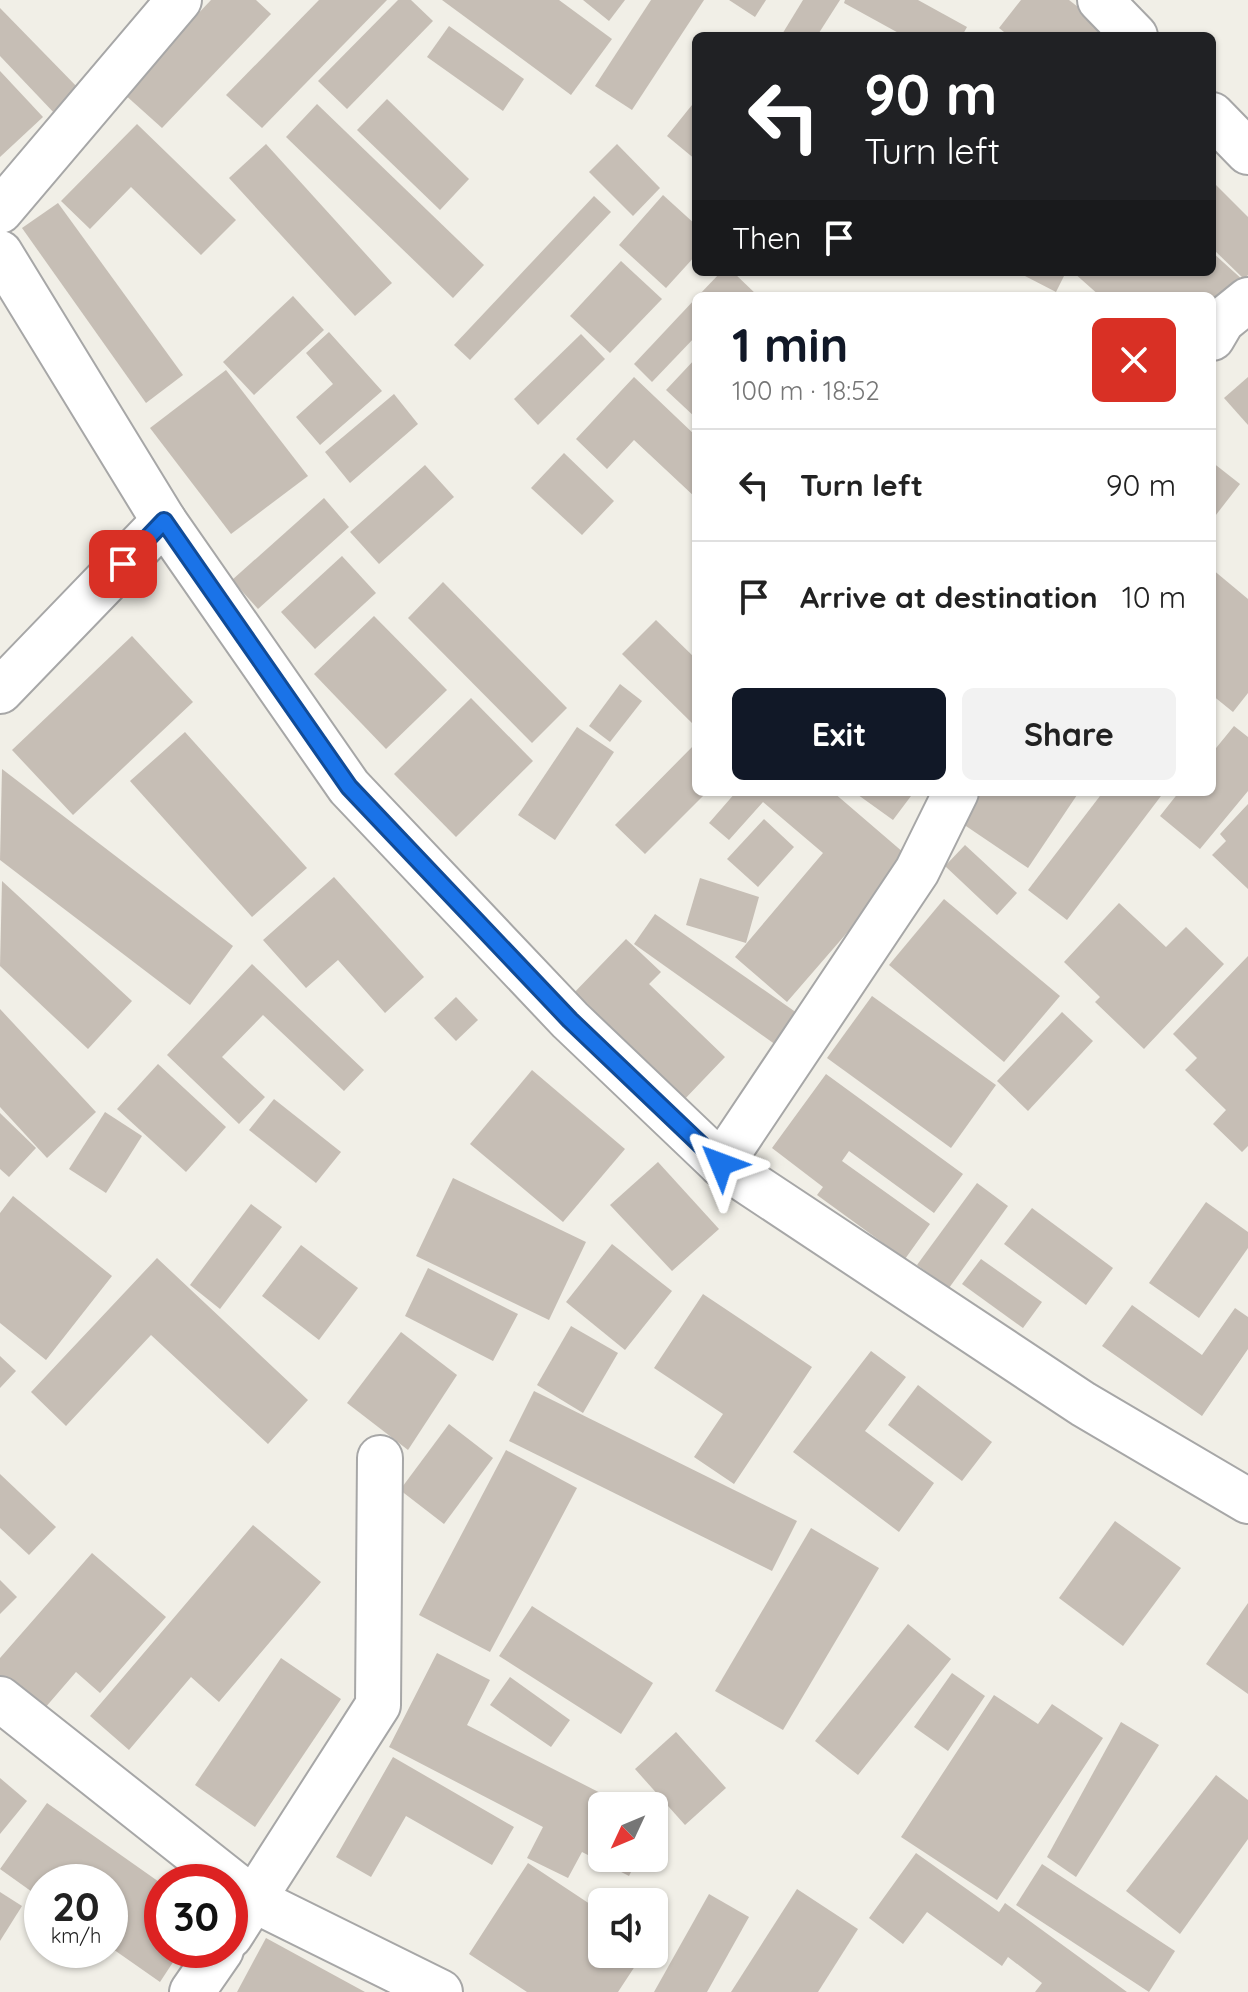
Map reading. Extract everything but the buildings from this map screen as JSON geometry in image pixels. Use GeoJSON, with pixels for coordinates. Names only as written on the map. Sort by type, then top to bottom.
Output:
{"type":"FeatureCollection","features":[{"type":"Feature","properties":{"kind":"street"},"geometry":{"type":"LineString","coordinates":[[0,211],[179,0]]}},
{"type":"Feature","properties":{"kind":"street"},"geometry":{"type":"LineString","coordinates":[[1100,0],[1131,32]]}},
{"type":"Feature","properties":{"kind":"street"},"geometry":{"type":"LineString","coordinates":[[1216,119],[1248,152]]}},
{"type":"Feature","properties":{"kind":"street"},"geometry":{"type":"LineString","coordinates":[[0,253],[164,521],[349,787],[570,1020],[721,1164],[1083,1404],[1248,1501]]}},
{"type":"Feature","properties":{"kind":"street"},"geometry":{"type":"LineString","coordinates":[[1216,331],[1222,321],[1248,300]]}},
{"type":"Feature","properties":{"kind":"street"},"geometry":{"type":"LineString","coordinates":[[0,691],[164,521]]}},
{"type":"Feature","properties":{"kind":"street"},"geometry":{"type":"LineString","coordinates":[[721,1164],[917,871],[954,796]]}},
{"type":"Feature","properties":{"kind":"street"},"geometry":{"type":"LineString","coordinates":[[248,1909],[378,1705],[380,1458]]}},
{"type":"Feature","properties":{"kind":"street"},"geometry":{"type":"LineString","coordinates":[[0,1699],[254,1900],[440,1992]]}},
{"type":"Feature","properties":{"kind":"street"},"geometry":{"type":"LineString","coordinates":[[192,1992],[209,1968]]}},
{"type":"Feature","properties":{"kind":"route"},"geometry":{"type":"LineString","coordinates":[[123,564],[164,521],[349,787],[570,1020],[721,1164]]}}]}
